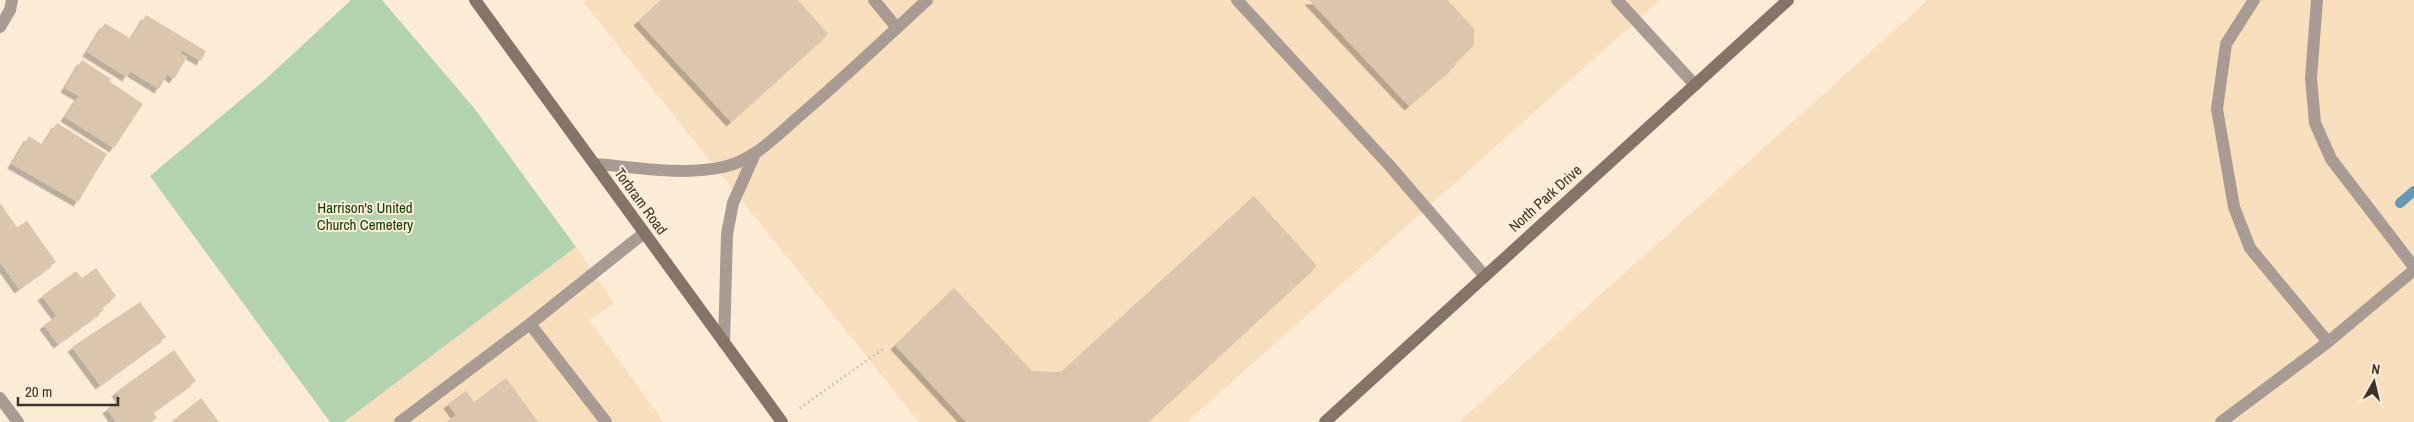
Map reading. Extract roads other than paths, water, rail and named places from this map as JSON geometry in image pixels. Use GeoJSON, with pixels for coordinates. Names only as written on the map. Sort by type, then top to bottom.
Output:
{"type":"FeatureCollection","features":[{"type":"Feature","properties":{"kind":"main road","name":"Torbram Road"},"geometry":{"type":"LineString","coordinates":[[475,0],[781,422]]}},
{"type":"Feature","properties":{"kind":"main road","name":"North Park Drive"},"geometry":{"type":"LineString","coordinates":[[1325,422],[1484,275],[1788,0]]}},
{"type":"Feature","properties":{"kind":"street"},"geometry":{"type":"LineString","coordinates":[[0,28],[10,10],[12,0]]}},
{"type":"Feature","properties":{"kind":"street"},"geometry":{"type":"LineString","coordinates":[[874,0],[897,28]]}},
{"type":"Feature","properties":{"kind":"street"},"geometry":{"type":"LineString","coordinates":[[594,164],[671,170],[700,170],[724,167],[754,156],[927,0]]}},
{"type":"Feature","properties":{"kind":"street"},"geometry":{"type":"LineString","coordinates":[[1236,0],[1389,165],[1484,275]]}},
{"type":"Feature","properties":{"kind":"street"},"geometry":{"type":"LineString","coordinates":[[1617,0],[1694,85]]}},
{"type":"Feature","properties":{"kind":"street"},"geometry":{"type":"LineString","coordinates":[[2254,0],[2226,44],[2217,109],[2234,207],[2250,248],[2328,342]]}},
{"type":"Feature","properties":{"kind":"street"},"geometry":{"type":"LineString","coordinates":[[2221,422],[2328,342],[2414,268],[2331,159],[2315,123],[2312,78],[2316,0]]}},
{"type":"Feature","properties":{"kind":"street"},"geometry":{"type":"LineString","coordinates":[[724,344],[727,234],[733,203],[754,156]]}},
{"type":"Feature","properties":{"kind":"street"},"geometry":{"type":"LineString","coordinates":[[400,422],[530,324],[644,233]]}},
{"type":"Feature","properties":{"kind":"street"},"geometry":{"type":"LineString","coordinates":[[530,324],[606,422]]}},
{"type":"Feature","properties":{"kind":"street"},"geometry":{"type":"LineString","coordinates":[[0,398],[18,422]]}},
{"type":"Feature","properties":{"kind":"waterway"},"geometry":{"type":"LineString","coordinates":[[2400,203],[2414,191]]}},
{"type":"Feature","properties":{"kind":"park label","name":"Harrison's United Church Cemetery"},"geometry":{"type":"Point","coordinates":[365,216]}}]}
